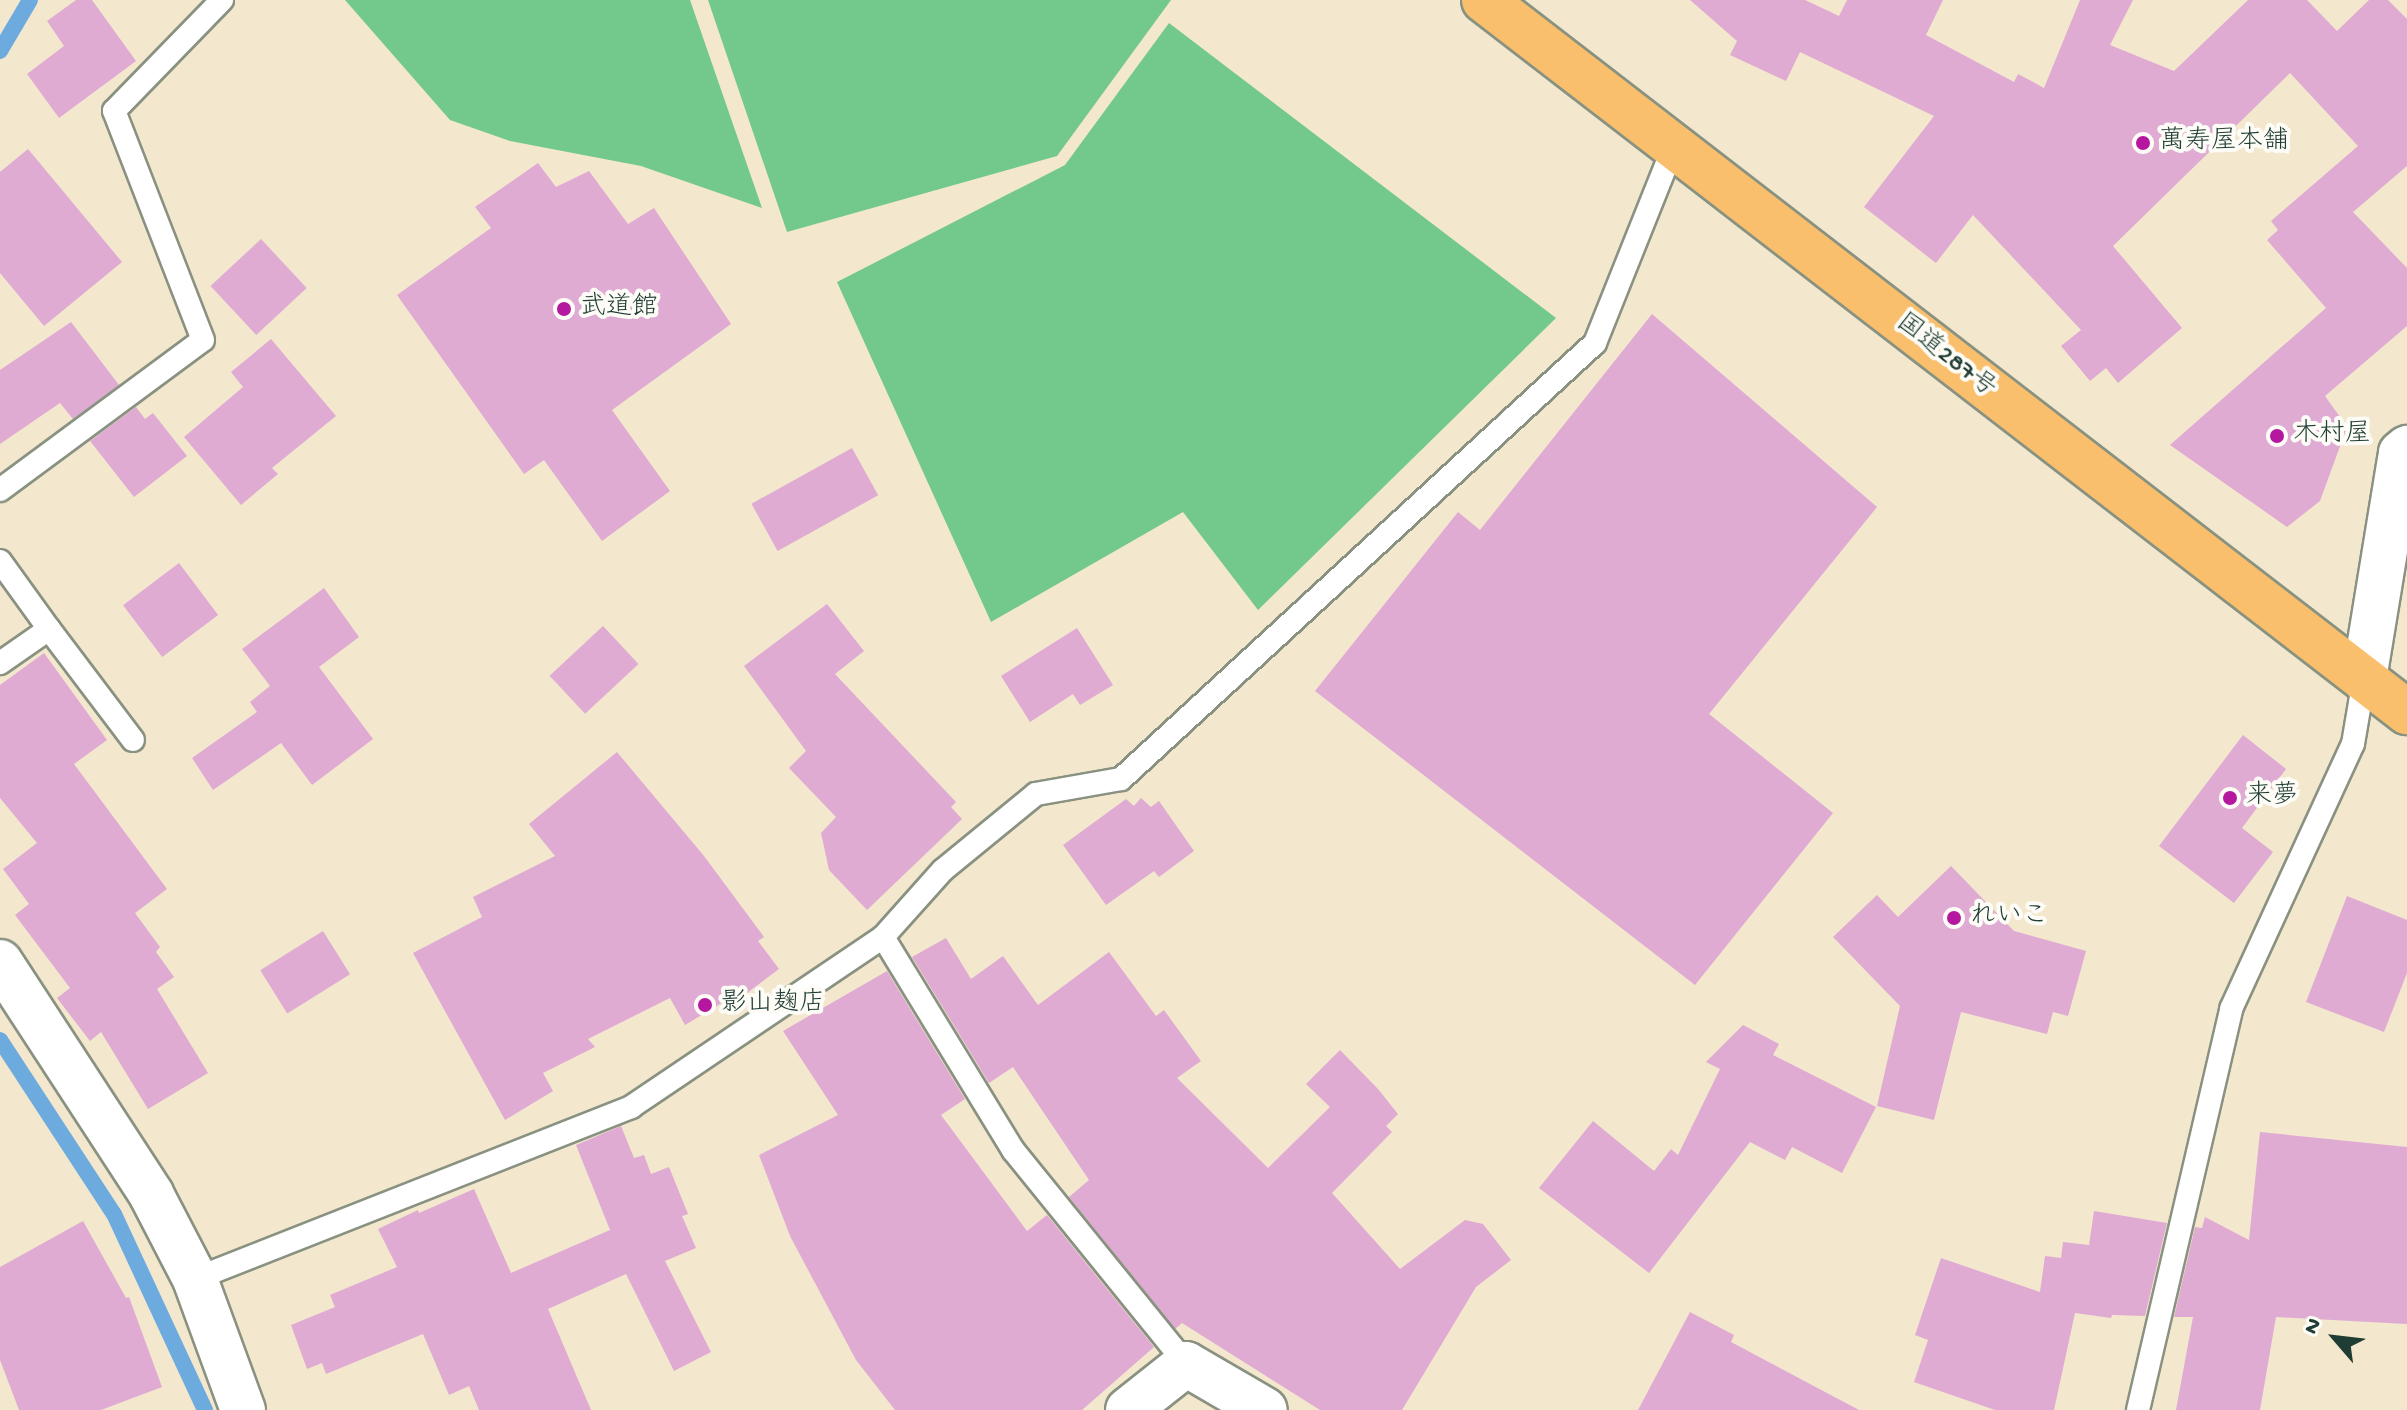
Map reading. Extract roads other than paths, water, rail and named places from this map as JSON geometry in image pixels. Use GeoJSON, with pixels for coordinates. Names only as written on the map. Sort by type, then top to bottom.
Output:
{"type":"FeatureCollection","features":[{"type":"Feature","properties":{"kind":"highway","name":"国道287号"},"geometry":{"type":"LineString","coordinates":[[1484,0],[2407,712]]}},
{"type":"Feature","properties":{"kind":"street"},"geometry":{"type":"LineString","coordinates":[[2364,679],[2401,453],[2407,448]]}},
{"type":"Feature","properties":{"kind":"street"},"geometry":{"type":"LineString","coordinates":[[1,962],[151,1194],[195,1279],[243,1410]]}},
{"type":"Feature","properties":{"kind":"street"},"geometry":{"type":"LineString","coordinates":[[1128,1410],[1186,1364],[1265,1410]]}},
{"type":"Feature","properties":{"kind":"lane"},"geometry":{"type":"LineString","coordinates":[[0,490],[203,340],[114,111],[222,0]]}},
{"type":"Feature","properties":{"kind":"lane"},"geometry":{"type":"LineString","coordinates":[[195,1279],[631,1107],[883,937],[943,870],[1036,794],[1121,779],[1595,343],[1673,148]]}},
{"type":"Feature","properties":{"kind":"lane"},"geometry":{"type":"LineString","coordinates":[[0,561],[133,740]]}},
{"type":"Feature","properties":{"kind":"lane"},"geometry":{"type":"LineString","coordinates":[[0,663],[49,629]]}},
{"type":"Feature","properties":{"kind":"lane"},"geometry":{"type":"LineString","coordinates":[[2138,1410],[2231,1009],[2353,744],[2364,679]]}},
{"type":"Feature","properties":{"kind":"lane"},"geometry":{"type":"LineString","coordinates":[[883,937],[1013,1150],[1186,1364]]}},
{"type":"Feature","properties":{"kind":"waterway"},"geometry":{"type":"LineString","coordinates":[[0,51],[30,0]]}},
{"type":"Feature","properties":{"kind":"waterway"},"geometry":{"type":"LineString","coordinates":[[0,1040],[114,1214],[205,1410]]}},
{"type":"Feature","properties":{"kind":"place","name":"萬寿屋本舗"},"geometry":{"type":"Point","coordinates":[2143,143]}},
{"type":"Feature","properties":{"kind":"place","name":"武道館"},"geometry":{"type":"Point","coordinates":[564,309]}},
{"type":"Feature","properties":{"kind":"place","name":"木村屋"},"geometry":{"type":"Point","coordinates":[2277,436]}},
{"type":"Feature","properties":{"kind":"place","name":"来夢"},"geometry":{"type":"Point","coordinates":[2230,798]}},
{"type":"Feature","properties":{"kind":"place","name":"れいこ"},"geometry":{"type":"Point","coordinates":[1954,918]}},
{"type":"Feature","properties":{"kind":"place","name":"影山麹店"},"geometry":{"type":"Point","coordinates":[705,1005]}}]}
